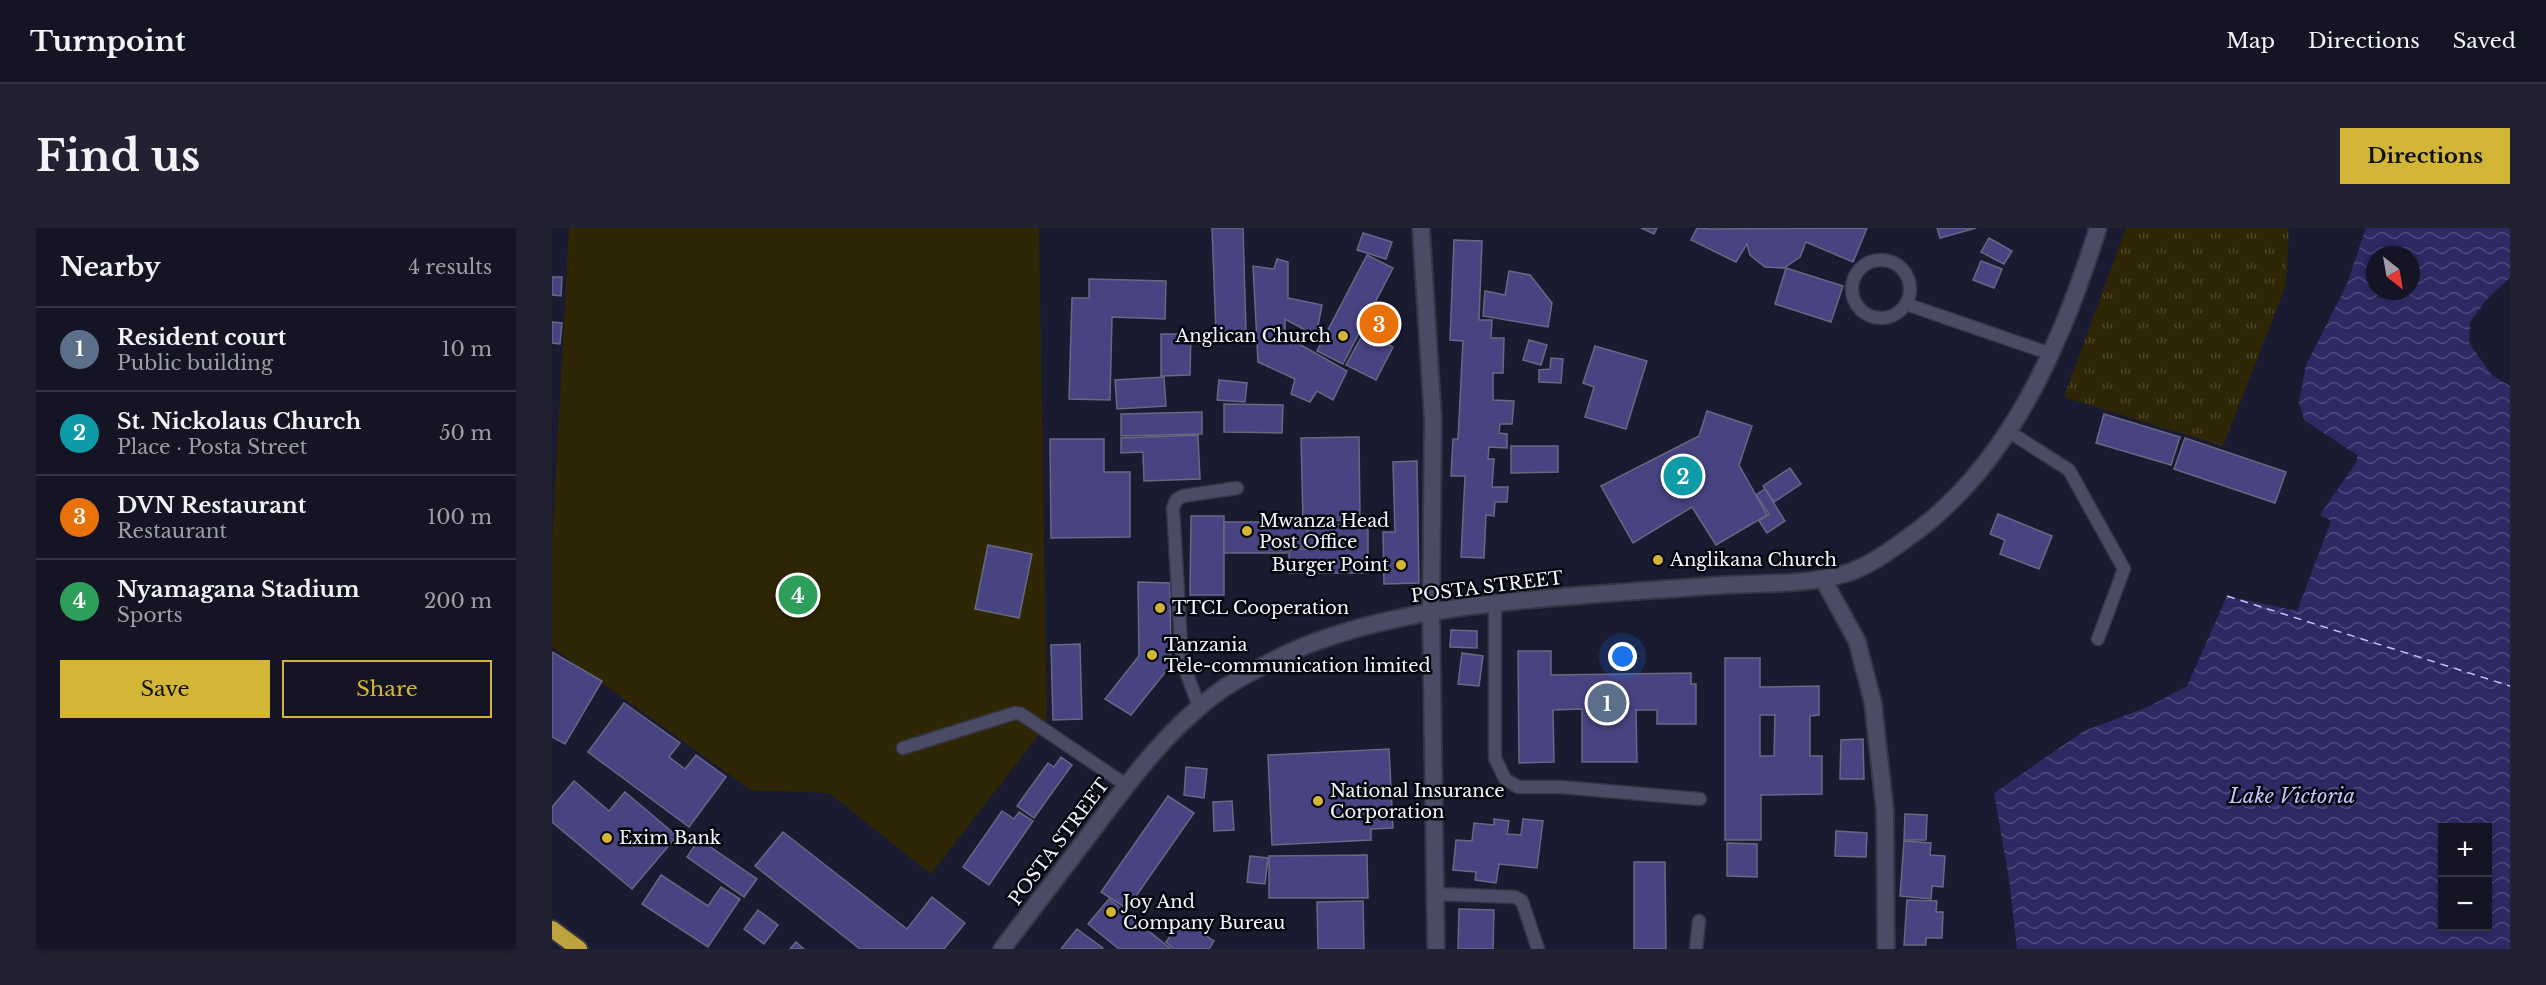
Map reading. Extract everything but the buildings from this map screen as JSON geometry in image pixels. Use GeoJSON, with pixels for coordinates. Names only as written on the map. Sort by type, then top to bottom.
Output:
{"type":"FeatureCollection","features":[{"type":"Feature","properties":{"kind":"highway"},"geometry":{"type":"LineString","coordinates":[[552,929],[579,949]]}},
{"type":"Feature","properties":{"kind":"main road"},"geometry":{"type":"LineString","coordinates":[[1421,228],[1433,420],[1431,611],[1436,949]]}},
{"type":"Feature","properties":{"kind":"main road","name":"POSTA STREET"},"geometry":{"type":"LineString","coordinates":[[1002,949],[1126,786],[1175,730],[1224,688],[1278,658],[1326,639],[1431,611],[1596,594],[1823,579],[1868,565],[1890,551],[1923,528],[1951,502],[1983,466],[2008,432],[2051,354],[2083,278],[2098,228]]}},
{"type":"Feature","properties":{"kind":"main road"},"geometry":{"type":"LineString","coordinates":[[1823,579],[1857,640],[1874,703],[1885,811],[1886,949]]}},
{"type":"Feature","properties":{"kind":"lane"},"geometry":{"type":"LineString","coordinates":[[1874,260],[1895,263],[1908,277],[1910,296],[1906,304],[1900,311],[1882,318],[1863,312],[1852,294],[1853,281],[1857,272],[1865,264],[1874,260]]}},
{"type":"Feature","properties":{"kind":"lane"},"geometry":{"type":"LineString","coordinates":[[1906,304],[2051,354]]}},
{"type":"Feature","properties":{"kind":"lane"},"geometry":{"type":"LineString","coordinates":[[2008,432],[2069,470],[2124,568],[2098,639]]}},
{"type":"Feature","properties":{"kind":"lane"},"geometry":{"type":"LineString","coordinates":[[1200,709],[1182,661],[1173,508],[1176,500],[1183,496],[1238,488]]}},
{"type":"Feature","properties":{"kind":"lane"},"geometry":{"type":"LineString","coordinates":[[1495,603],[1495,758],[1505,779],[1518,787],[1560,787],[1700,799]]}},
{"type":"Feature","properties":{"kind":"lane"},"geometry":{"type":"LineString","coordinates":[[903,748],[1015,713],[1021,714],[1126,786]]}},
{"type":"Feature","properties":{"kind":"lane"},"geometry":{"type":"LineString","coordinates":[[1435,894],[1515,897],[1522,901],[1538,949]]}},
{"type":"Feature","properties":{"kind":"lane"},"geometry":{"type":"LineString","coordinates":[[1696,949],[1699,921]]}},
{"type":"Feature","properties":{"kind":"green space"},"geometry":{"type":"Polygon","coordinates":[[[569,228],[1039,228],[1047,724],[931,874],[829,793],[751,790],[552,647],[552,544],[569,228]]]}},
{"type":"Feature","properties":{"kind":"green space"},"geometry":{"type":"Polygon","coordinates":[[[2126,228],[2289,228],[2286,285],[2223,446],[2064,397],[2126,228]]]}},
{"type":"Feature","properties":{"kind":"water","name":"Lake Victoria"},"geometry":{"type":"Polygon","coordinates":[[[2366,228],[2510,228],[2510,278],[2487,299],[2470,322],[2469,343],[2492,375],[2510,386],[2510,949],[2017,949],[2009,879],[1994,793],[2084,731],[2150,706],[2187,686],[2227,596],[2297,611],[2331,521],[2320,515],[2357,461],[2357,455],[2304,420],[2299,402],[2306,365],[2347,284],[2366,228]]]}},
{"type":"Feature","properties":{"kind":"ferry route"},"geometry":{"type":"LineString","coordinates":[[2227,596],[2510,686]]}},
{"type":"Feature","properties":{"kind":"place","name":"DVN Restaurant"},"geometry":{"type":"Point","coordinates":[1379,324]}},
{"type":"Feature","properties":{"kind":"place","name":"Anglican Church"},"geometry":{"type":"Point","coordinates":[1343,336]}},
{"type":"Feature","properties":{"kind":"place","name":"St. Nickolaus Church"},"geometry":{"type":"Point","coordinates":[1683,476]}},
{"type":"Feature","properties":{"kind":"place","name":"Mwanza Head Post Office"},"geometry":{"type":"Point","coordinates":[1247,531]}},
{"type":"Feature","properties":{"kind":"place","name":"Anglikana Church"},"geometry":{"type":"Point","coordinates":[1658,560]}},
{"type":"Feature","properties":{"kind":"place","name":"Burger Point"},"geometry":{"type":"Point","coordinates":[1401,565]}},
{"type":"Feature","properties":{"kind":"place","name":"Nyamagana Stadium"},"geometry":{"type":"Point","coordinates":[798,595]}},
{"type":"Feature","properties":{"kind":"place","name":"TTCL Cooperation"},"geometry":{"type":"Point","coordinates":[1160,608]}},
{"type":"Feature","properties":{"kind":"place","name":"Tanzania Tele-communication limited"},"geometry":{"type":"Point","coordinates":[1152,655]}},
{"type":"Feature","properties":{"kind":"place","name":"Resident court"},"geometry":{"type":"Point","coordinates":[1607,703]}},
{"type":"Feature","properties":{"kind":"place","name":"National Insurance Corporation"},"geometry":{"type":"Point","coordinates":[1318,801]}},
{"type":"Feature","properties":{"kind":"place","name":"Exim Bank"},"geometry":{"type":"Point","coordinates":[607,838]}},
{"type":"Feature","properties":{"kind":"place","name":"Joy And Company Bureau"},"geometry":{"type":"Point","coordinates":[1111,912]}}]}
